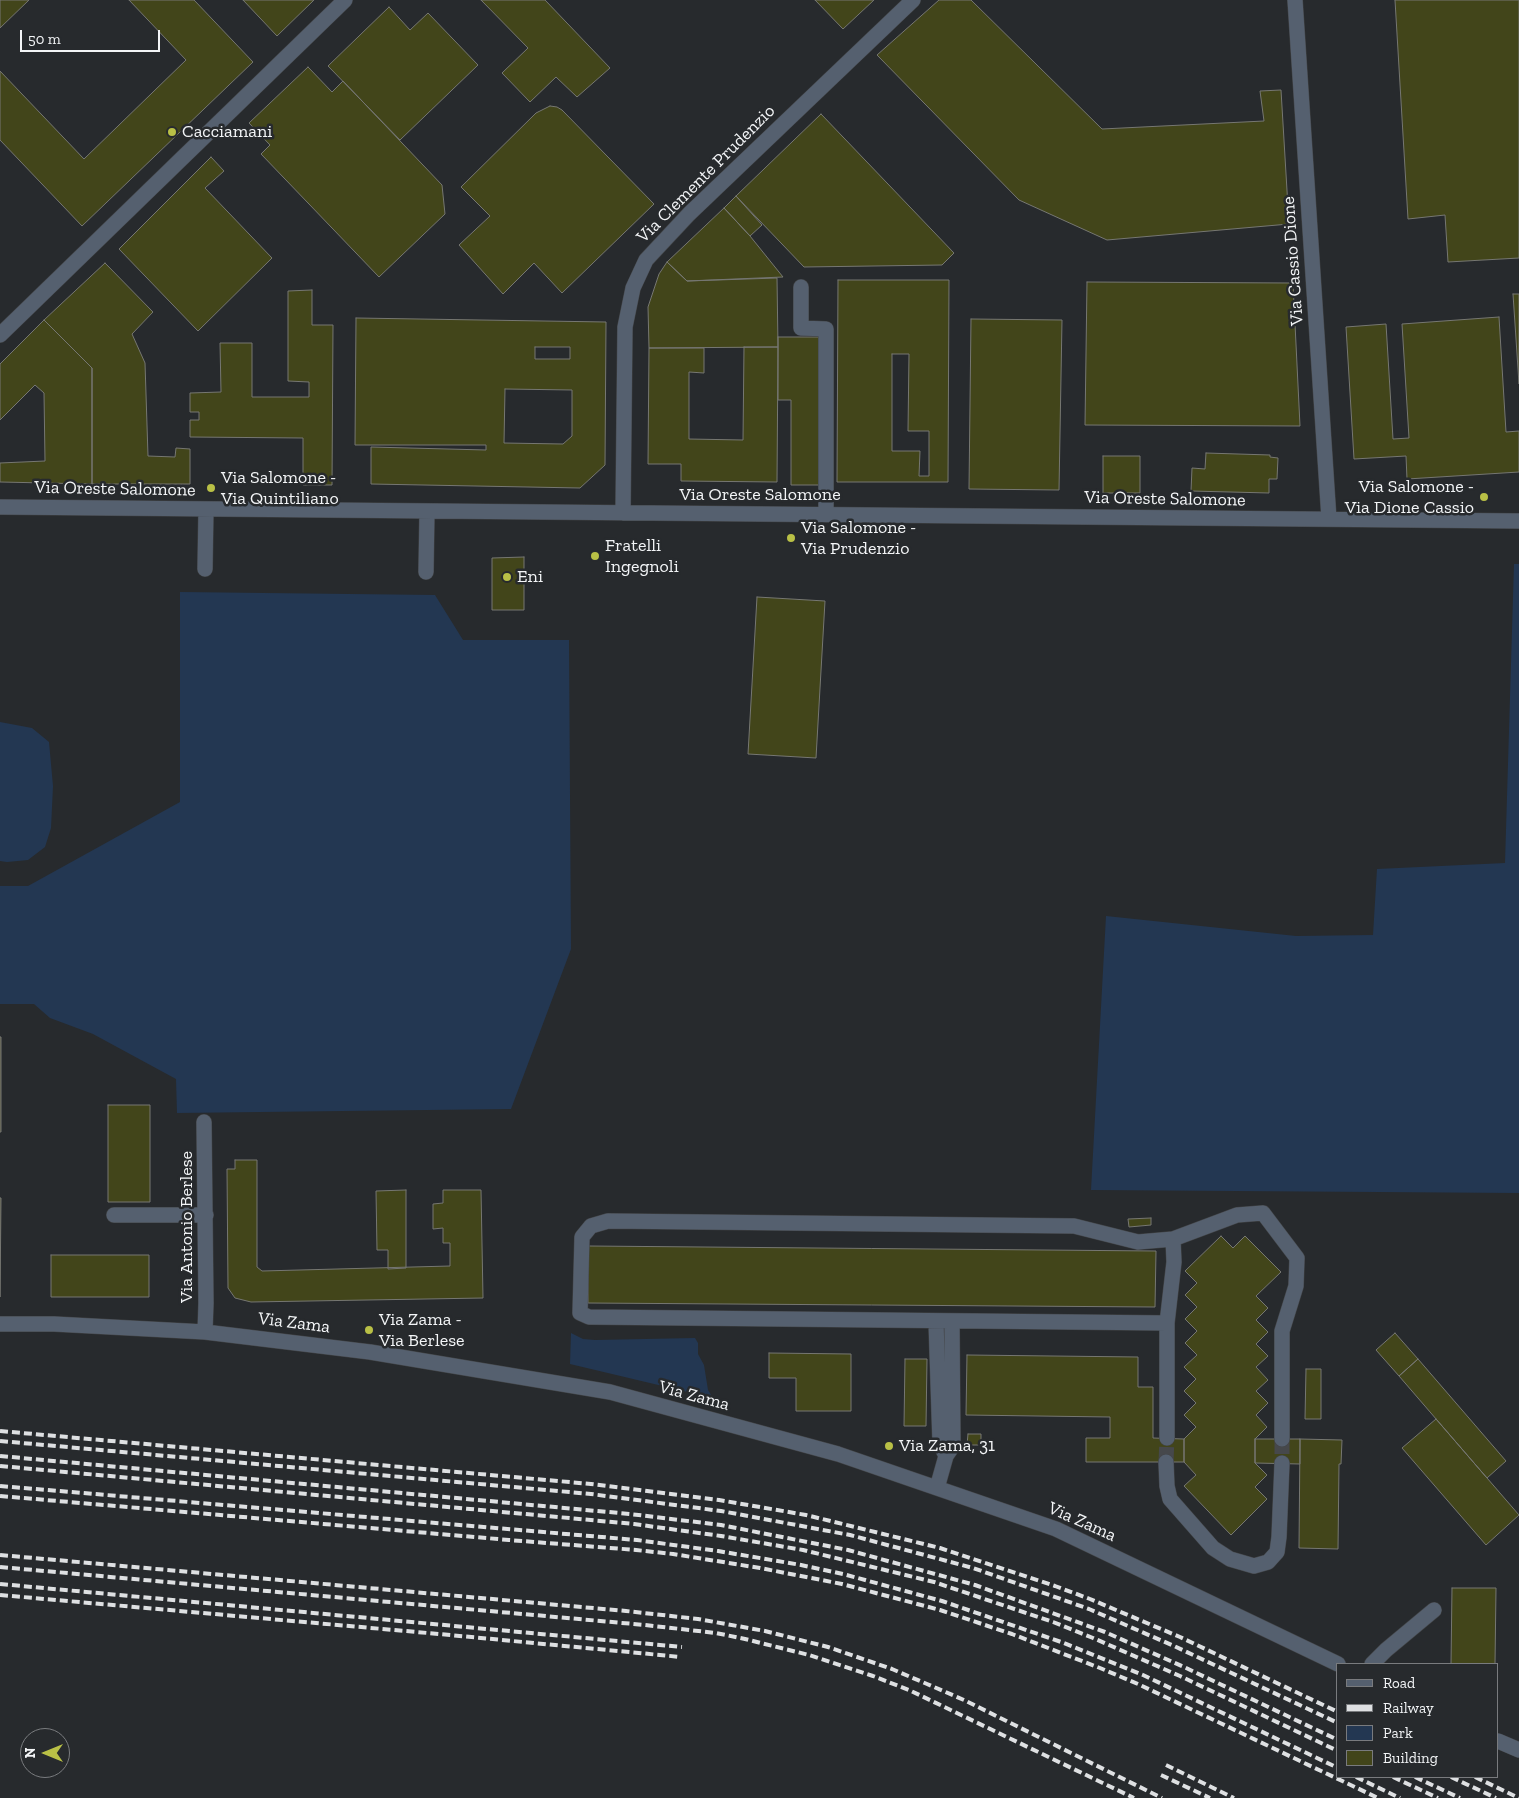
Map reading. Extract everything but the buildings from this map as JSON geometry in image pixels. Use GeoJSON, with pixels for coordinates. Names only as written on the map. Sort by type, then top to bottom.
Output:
{"type":"FeatureCollection","features":[{"type":"Feature","properties":{"kind":"street"},"geometry":{"type":"LineString","coordinates":[[0,335],[345,0]]}},
{"type":"Feature","properties":{"kind":"street","name":"Via Clemente Prudenzio"},"geometry":{"type":"LineString","coordinates":[[623,513],[625,327],[633,288],[646,260],[690,214],[913,0]]}},
{"type":"Feature","properties":{"kind":"street","name":"Via Cassio Dione"},"geometry":{"type":"LineString","coordinates":[[1295,0],[1329,519]]}},
{"type":"Feature","properties":{"kind":"street"},"geometry":{"type":"LineString","coordinates":[[800,287],[800,328],[826,329],[826,514]]}},
{"type":"Feature","properties":{"kind":"street","name":"Via Oreste Salomone"},"geometry":{"type":"LineString","coordinates":[[0,507],[1519,521]]}},
{"type":"Feature","properties":{"kind":"street"},"geometry":{"type":"LineString","coordinates":[[205,569],[206,509]]}},
{"type":"Feature","properties":{"kind":"street"},"geometry":{"type":"LineString","coordinates":[[426,572],[427,511]]}},
{"type":"Feature","properties":{"kind":"street","name":"Via Antonio Berlese"},"geometry":{"type":"LineString","coordinates":[[204,1122],[206,1215],[205,1332]]}},
{"type":"Feature","properties":{"kind":"street"},"geometry":{"type":"LineString","coordinates":[[1167,1323],[589,1317],[580,1313],[582,1237],[591,1226],[608,1221],[1074,1226],[1138,1242],[1173,1239],[1237,1215],[1263,1213],[1297,1258],[1296,1286],[1282,1331],[1282,1440]]}},
{"type":"Feature","properties":{"kind":"street"},"geometry":{"type":"LineString","coordinates":[[114,1215],[206,1215]]}},
{"type":"Feature","properties":{"kind":"street"},"geometry":{"type":"LineString","coordinates":[[1166,1438],[1167,1323],[1174,1262],[1173,1239]]}},
{"type":"Feature","properties":{"kind":"street"},"geometry":{"type":"LineString","coordinates":[[936,1322],[940,1444],[946,1456]]}},
{"type":"Feature","properties":{"kind":"street"},"geometry":{"type":"LineString","coordinates":[[937,1488],[946,1456],[953,1446],[952,1322]]}},
{"type":"Feature","properties":{"kind":"street","name":"Via Zama"},"geometry":{"type":"LineString","coordinates":[[0,1324],[54,1324],[205,1332],[370,1352],[610,1392],[838,1454],[1056,1528],[1336,1663]]}},
{"type":"Feature","properties":{"kind":"street"},"geometry":{"type":"LineString","coordinates":[[1166,1462],[1166,1486],[1170,1499],[1213,1548],[1230,1559],[1254,1566],[1268,1562],[1277,1552],[1282,1463]]}},
{"type":"Feature","properties":{"kind":"street"},"geometry":{"type":"LineString","coordinates":[[1373,1663],[1434,1610]]}},
{"type":"Feature","properties":{"kind":"street"},"geometry":{"type":"LineString","coordinates":[[1499,1741],[1519,1750]]}},
{"type":"Feature","properties":{"kind":"green space"},"geometry":{"type":"Polygon","coordinates":[[[1514,564],[1519,564],[1519,1193],[1091,1190],[1106,916],[1296,936],[1373,935],[1377,869],[1505,863],[1514,564]]]}},
{"type":"Feature","properties":{"kind":"green space"},"geometry":{"type":"Polygon","coordinates":[[[180,592],[435,595],[463,640],[569,640],[571,949],[511,1109],[177,1113],[176,1079],[93,1034],[50,1018],[34,1004],[0,1004],[0,886],[28,886],[180,802],[180,592]]]}},
{"type":"Feature","properties":{"kind":"green space"},"geometry":{"type":"Polygon","coordinates":[[[0,722],[32,728],[49,742],[53,786],[51,828],[45,847],[28,860],[0,861],[0,722]]]}},
{"type":"Feature","properties":{"kind":"green space"},"geometry":{"type":"Polygon","coordinates":[[[571,1333],[583,1339],[595,1340],[695,1338],[698,1343],[698,1354],[704,1365],[708,1390],[713,1398],[570,1364],[571,1333]]]}},
{"type":"Feature","properties":{"kind":"tunnel"},"geometry":{"type":"LineString","coordinates":[[1166,1462],[1167,1438]]}},
{"type":"Feature","properties":{"kind":"tunnel"},"geometry":{"type":"LineString","coordinates":[[1282,1439],[1282,1463]]}},
{"type":"Feature","properties":{"kind":"railway"},"geometry":{"type":"LineString","coordinates":[[0,1431],[591,1484],[719,1500],[806,1515],[940,1548],[1055,1586],[1180,1637],[1336,1711]]}},
{"type":"Feature","properties":{"kind":"railway"},"geometry":{"type":"LineString","coordinates":[[0,1441],[591,1494],[721,1511],[850,1535],[973,1568],[1089,1609],[1174,1646],[1336,1722]]}},
{"type":"Feature","properties":{"kind":"railway"},"geometry":{"type":"LineString","coordinates":[[0,1456],[630,1514],[721,1525],[848,1550],[975,1585],[1105,1632],[1336,1739]]}},
{"type":"Feature","properties":{"kind":"railway"},"geometry":{"type":"LineString","coordinates":[[0,1466],[634,1524],[803,1550],[934,1582],[1053,1622],[1180,1676],[1336,1750]]}},
{"type":"Feature","properties":{"kind":"railway"},"geometry":{"type":"LineString","coordinates":[[0,1486],[637,1540],[801,1565],[843,1574],[942,1601],[1064,1643],[1143,1675],[1336,1767]]}},
{"type":"Feature","properties":{"kind":"railway"},"geometry":{"type":"LineString","coordinates":[[0,1496],[636,1550],[760,1568],[842,1584],[940,1610],[1012,1634],[1100,1668],[1138,1684],[1378,1798]]}},
{"type":"Feature","properties":{"kind":"railway"},"geometry":{"type":"LineString","coordinates":[[0,1555],[626,1611],[698,1619],[765,1631],[828,1647],[892,1669],[964,1700],[1162,1798]]}},
{"type":"Feature","properties":{"kind":"railway"},"geometry":{"type":"LineString","coordinates":[[0,1567],[716,1633],[809,1655],[909,1690],[1134,1798]]}},
{"type":"Feature","properties":{"kind":"railway"},"geometry":{"type":"LineString","coordinates":[[0,1584],[682,1647]]}},
{"type":"Feature","properties":{"kind":"railway"},"geometry":{"type":"LineString","coordinates":[[0,1595],[681,1657]]}},
{"type":"Feature","properties":{"kind":"railway"},"geometry":{"type":"LineString","coordinates":[[1166,1765],[1234,1798]]}},
{"type":"Feature","properties":{"kind":"railway"},"geometry":{"type":"LineString","coordinates":[[1161,1775],[1210,1798]]}},
{"type":"Feature","properties":{"kind":"railway"},"geometry":{"type":"LineString","coordinates":[[1358,1778],[1400,1798]]}},
{"type":"Feature","properties":{"kind":"railway"},"geometry":{"type":"LineString","coordinates":[[1395,1778],[1438,1798]]}},
{"type":"Feature","properties":{"kind":"railway"},"geometry":{"type":"LineString","coordinates":[[1417,1778],[1460,1798]]}},
{"type":"Feature","properties":{"kind":"railway"},"geometry":{"type":"LineString","coordinates":[[1453,1778],[1496,1798]]}},
{"type":"Feature","properties":{"kind":"railway"},"geometry":{"type":"LineString","coordinates":[[1477,1778],[1519,1798]]}},
{"type":"Feature","properties":{"kind":"place","name":"Cacciamani"},"geometry":{"type":"Point","coordinates":[172,132]}},
{"type":"Feature","properties":{"kind":"place","name":"Via Salomone - Via Quintiliano"},"geometry":{"type":"Point","coordinates":[211,488]}},
{"type":"Feature","properties":{"kind":"place","name":"Via Salomone - Via Dione Cassio"},"geometry":{"type":"Point","coordinates":[1484,497]}},
{"type":"Feature","properties":{"kind":"place","name":"Via Salomone - Via Prudenzio"},"geometry":{"type":"Point","coordinates":[791,538]}},
{"type":"Feature","properties":{"kind":"place","name":"Fratelli Ingegnoli"},"geometry":{"type":"Point","coordinates":[595,556]}},
{"type":"Feature","properties":{"kind":"place","name":"Eni"},"geometry":{"type":"Point","coordinates":[507,577]}},
{"type":"Feature","properties":{"kind":"place","name":"Via Zama - Via Berlese"},"geometry":{"type":"Point","coordinates":[369,1330]}},
{"type":"Feature","properties":{"kind":"place","name":"Via Zama, 31"},"geometry":{"type":"Point","coordinates":[889,1446]}}]}
